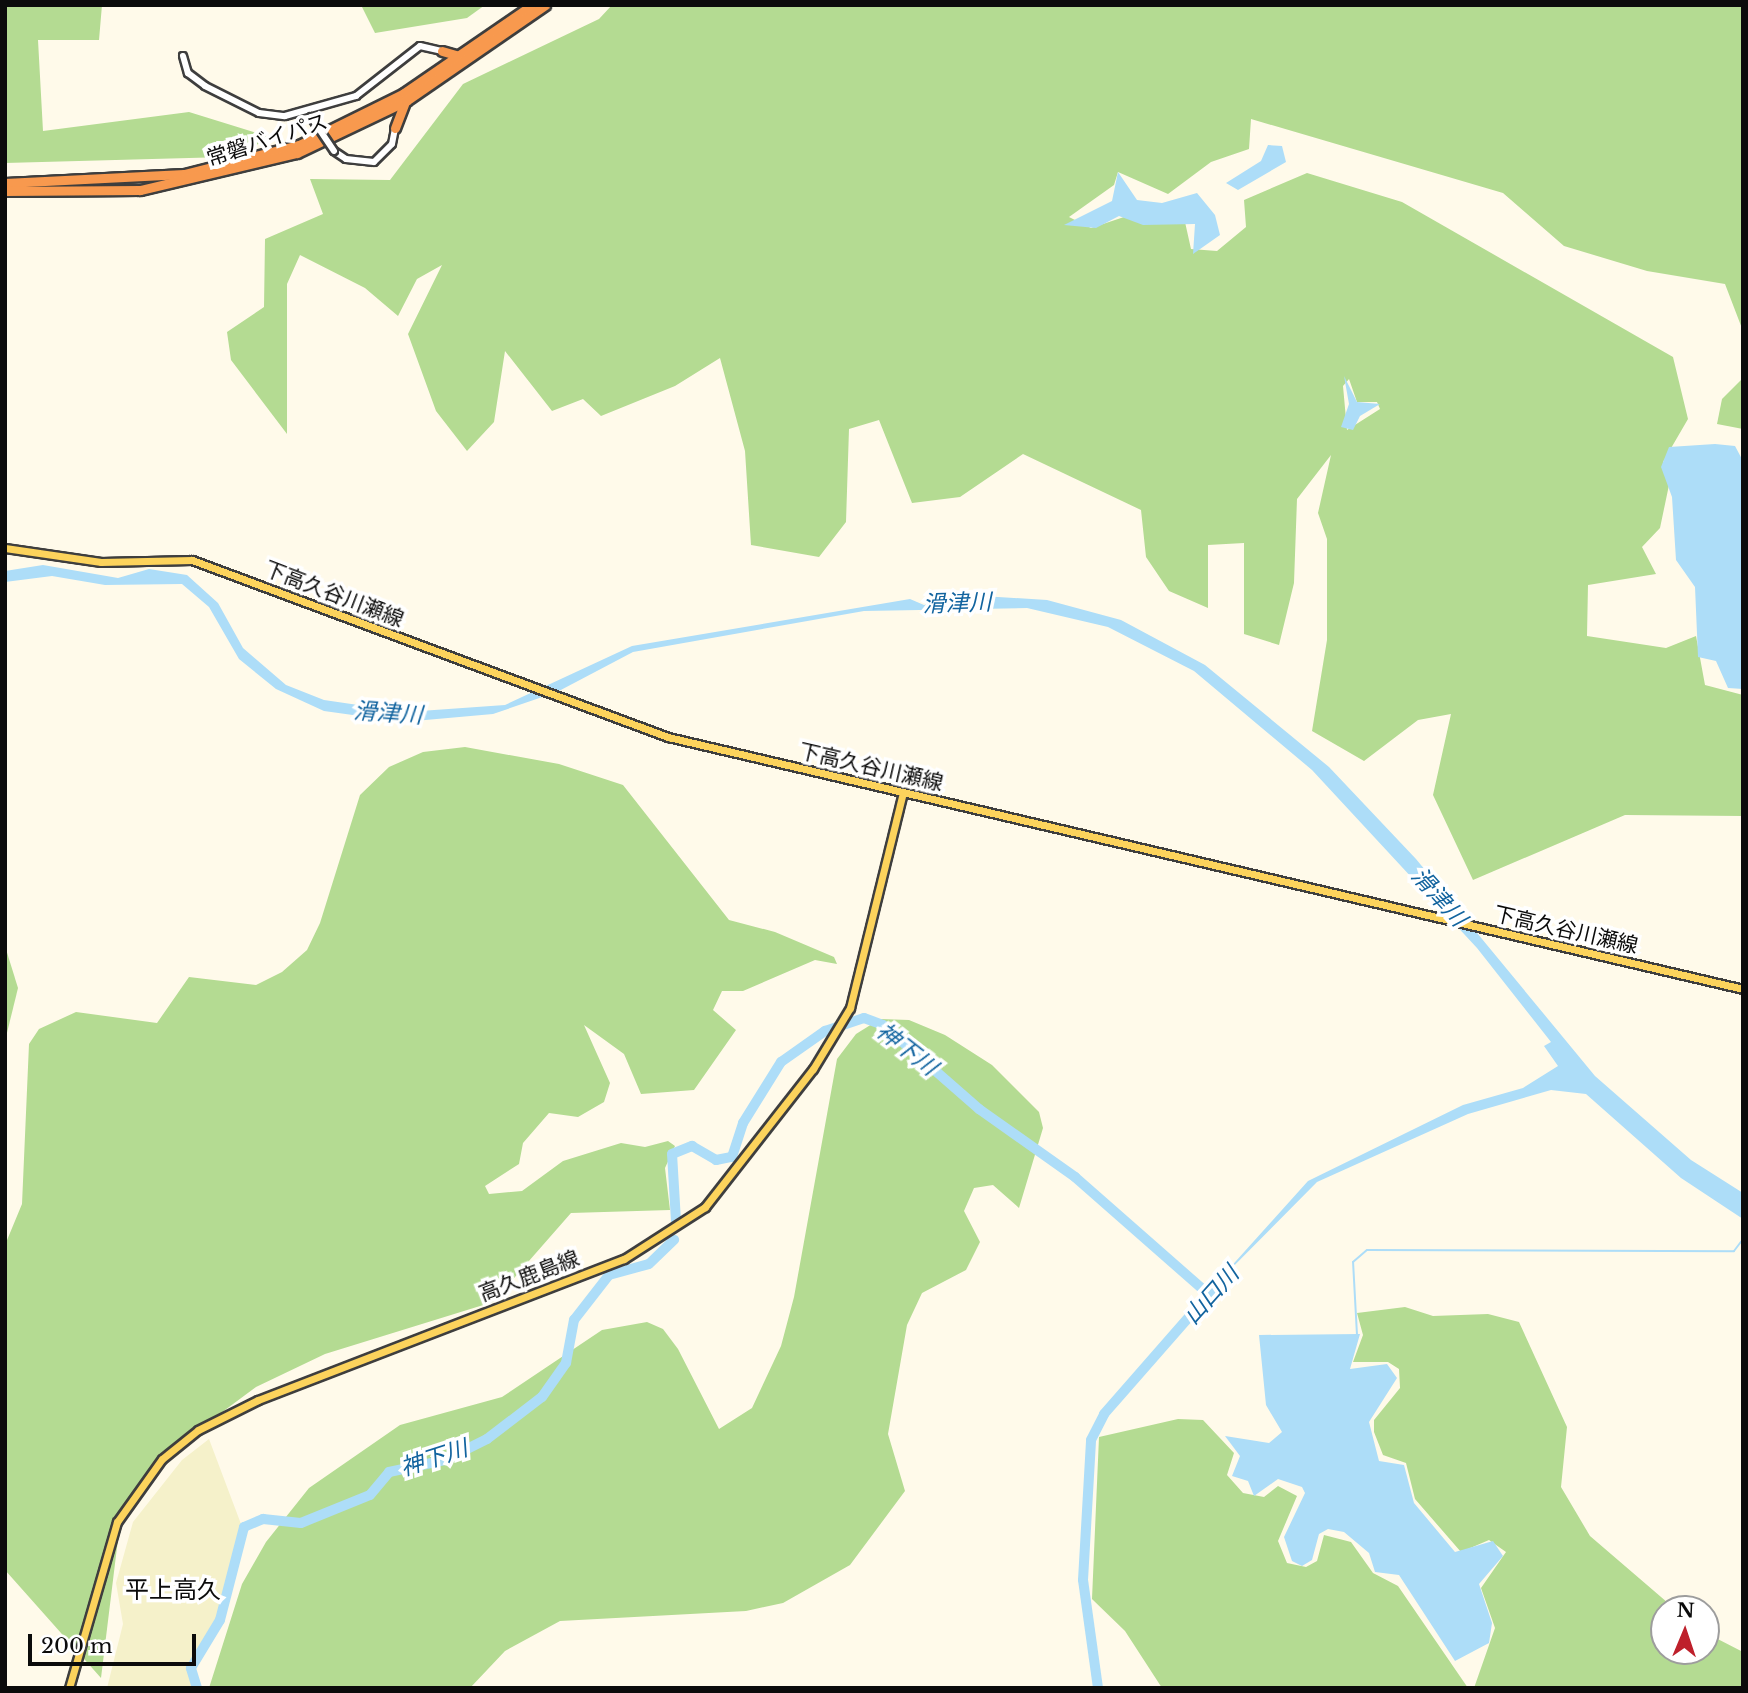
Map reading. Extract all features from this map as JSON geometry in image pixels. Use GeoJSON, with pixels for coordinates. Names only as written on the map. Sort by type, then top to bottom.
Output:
{"type":"FeatureCollection","features":[{"type":"Feature","properties":{"kind":"highway","name":"常磐バイパス"},"geometry":{"type":"LineString","coordinates":[[5,183],[140,180],[241,162],[299,145],[436,73],[533,5]]}},
{"type":"Feature","properties":{"kind":"highway","name":"常磐バイパス"},"geometry":{"type":"LineString","coordinates":[[5,191],[61,193],[140,190],[225,175],[297,153],[406,101],[545,5]]}},
{"type":"Feature","properties":{"kind":"highway"},"geometry":{"type":"LineString","coordinates":[[436,73],[442,51],[465,54]]}},
{"type":"Feature","properties":{"kind":"highway"},"geometry":{"type":"LineString","coordinates":[[377,117],[394,128],[406,101]]}},
{"type":"Feature","properties":{"kind":"highway"},"geometry":{"type":"LineString","coordinates":[[5,197],[61,193]]}},
{"type":"Feature","properties":{"kind":"main road","name":"下高久谷川瀬線"},"geometry":{"type":"LineString","coordinates":[[5,548],[102,562],[192,560],[566,703],[668,737],[1743,989]]}},
{"type":"Feature","properties":{"kind":"main road","name":"高久鹿島線"},"geometry":{"type":"LineString","coordinates":[[69,1688],[117,1521],[162,1459],[198,1430],[258,1399],[624,1259],[684,1225],[725,1185],[839,1030],[847,1015],[865,966],[904,793]]}},
{"type":"Feature","properties":{"kind":"street"},"geometry":{"type":"LineString","coordinates":[[183,56],[188,73],[236,103],[259,113],[307,116],[356,96],[420,46],[442,51]]}},
{"type":"Feature","properties":{"kind":"street"},"geometry":{"type":"LineString","coordinates":[[307,116],[334,151],[346,159],[374,162],[392,144],[394,128]]}},
{"type":"Feature","properties":{"kind":"shaded area"},"geometry":{"type":"Polygon","coordinates":[[[209,1439],[241,1524],[219,1621],[194,1657],[194,1688],[107,1688],[123,1624],[116,1583],[133,1522],[182,1460],[209,1439]]]}},
{"type":"Feature","properties":{"kind":"green space"},"geometry":{"type":"Polygon","coordinates":[[[5,5],[102,5],[99,40],[38,40],[43,131],[189,112],[273,138],[226,157],[5,163],[5,5]]]}},
{"type":"Feature","properties":{"kind":"green space"},"geometry":{"type":"Polygon","coordinates":[[[361,5],[485,5],[467,18],[375,33],[361,5]]]}},
{"type":"Feature","properties":{"kind":"green space"},"geometry":{"type":"Polygon","coordinates":[[[612,5],[1743,5],[1743,331],[1725,284],[1647,271],[1564,246],[1503,193],[1251,119],[1249,149],[1211,162],[1168,194],[1118,172],[1114,185],[1069,217],[1091,228],[1124,217],[1185,222],[1191,249],[1217,251],[1246,227],[1244,200],[1307,173],[1402,202],[1673,357],[1688,419],[1663,462],[1669,485],[1660,528],[1642,547],[1656,574],[1588,585],[1587,636],[1666,648],[1696,636],[1705,685],[1743,695],[1743,816],[1625,815],[1473,880],[1433,795],[1451,714],[1418,720],[1364,761],[1312,731],[1327,640],[1327,539],[1318,513],[1331,455],[1297,499],[1294,583],[1279,645],[1244,634],[1244,543],[1208,545],[1208,608],[1169,591],[1146,557],[1141,510],[1023,454],[960,497],[912,503],[879,420],[849,429],[846,522],[819,557],[751,545],[745,451],[720,358],[675,386],[601,416],[583,399],[552,411],[505,351],[494,422],[467,451],[436,411],[408,334],[442,265],[417,279],[398,316],[365,288],[300,255],[287,284],[287,434],[231,360],[227,332],[264,307],[265,239],[323,214],[310,179],[390,180],[463,84],[599,19],[612,5]],[[1349,379],[1343,386],[1347,430],[1380,409],[1377,402],[1357,402],[1349,379]]]}},
{"type":"Feature","properties":{"kind":"green space"},"geometry":{"type":"Polygon","coordinates":[[[1743,378],[1743,429],[1717,424],[1722,399],[1743,378]]]}},
{"type":"Feature","properties":{"kind":"green space"},"geometry":{"type":"Polygon","coordinates":[[[465,747],[559,764],[623,785],[729,920],[775,932],[834,957],[837,964],[815,960],[743,991],[722,991],[713,1010],[736,1030],[694,1090],[641,1094],[624,1054],[584,1025],[610,1083],[604,1102],[578,1117],[549,1113],[523,1143],[519,1164],[485,1186],[489,1194],[522,1191],[563,1161],[621,1143],[645,1147],[668,1141],[675,1146],[665,1168],[670,1210],[571,1213],[493,1302],[325,1354],[256,1387],[202,1427],[167,1457],[130,1503],[119,1531],[101,1678],[5,1570],[5,1245],[22,1204],[29,1044],[39,1029],[76,1012],[157,1023],[189,977],[256,985],[282,972],[307,950],[320,923],[360,795],[389,767],[423,752],[465,747]]]}},
{"type":"Feature","properties":{"kind":"green space"},"geometry":{"type":"Polygon","coordinates":[[[5,946],[18,988],[5,1041],[5,946]]]}},
{"type":"Feature","properties":{"kind":"green space"},"geometry":{"type":"Polygon","coordinates":[[[880,1019],[909,1020],[945,1035],[992,1065],[1039,1112],[1043,1128],[1019,1208],[993,1185],[974,1188],[964,1211],[980,1242],[966,1270],[922,1293],[907,1325],[888,1434],[905,1491],[850,1565],[783,1603],[746,1611],[560,1621],[505,1651],[470,1688],[209,1688],[242,1584],[266,1542],[309,1488],[400,1425],[502,1397],[602,1330],[647,1322],[663,1329],[678,1349],[719,1429],[752,1408],[781,1346],[794,1297],[837,1059],[856,1034],[880,1019]]]}},
{"type":"Feature","properties":{"kind":"green space"},"geometry":{"type":"Polygon","coordinates":[[[1405,1307],[1433,1316],[1488,1314],[1519,1322],[1567,1427],[1561,1487],[1590,1536],[1659,1595],[1650,1595],[1650,1665],[1720,1665],[1720,1640],[1743,1652],[1743,1688],[1474,1688],[1495,1628],[1481,1588],[1506,1552],[1489,1540],[1461,1552],[1415,1499],[1406,1463],[1383,1455],[1374,1432],[1374,1420],[1400,1388],[1399,1369],[1388,1362],[1353,1362],[1363,1335],[1357,1313],[1405,1307]]]}},
{"type":"Feature","properties":{"kind":"green space"},"geometry":{"type":"Polygon","coordinates":[[[1178,1419],[1203,1420],[1234,1453],[1227,1475],[1243,1493],[1264,1497],[1278,1486],[1297,1496],[1278,1541],[1287,1563],[1306,1567],[1317,1561],[1324,1535],[1351,1542],[1373,1573],[1398,1586],[1468,1688],[1162,1688],[1125,1631],[1092,1599],[1099,1437],[1178,1419]]]}},
{"type":"Feature","properties":{"kind":"water"},"geometry":{"type":"Polygon","coordinates":[[[1268,145],[1282,146],[1286,162],[1238,190],[1226,183],[1261,161],[1268,145]]]}},
{"type":"Feature","properties":{"kind":"water"},"geometry":{"type":"Polygon","coordinates":[[[1118,172],[1137,200],[1162,203],[1197,193],[1215,215],[1220,235],[1193,254],[1195,224],[1143,225],[1119,216],[1096,228],[1064,225],[1112,201],[1118,172]]]}},
{"type":"Feature","properties":{"kind":"water"},"geometry":{"type":"Polygon","coordinates":[[[1344,376],[1357,402],[1380,404],[1360,416],[1353,430],[1341,427],[1349,404],[1344,376]]]}},
{"type":"Feature","properties":{"kind":"water"},"geometry":{"type":"Polygon","coordinates":[[[1715,444],[1735,446],[1743,461],[1743,689],[1728,688],[1716,661],[1698,657],[1695,587],[1676,560],[1672,497],[1661,467],[1669,447],[1715,444]]]}},
{"type":"Feature","properties":{"kind":"water","name":"滑津川"},"geometry":{"type":"Polygon","coordinates":[[[43,565],[118,578],[149,569],[187,575],[218,603],[243,648],[286,685],[324,700],[406,712],[505,705],[632,646],[910,599],[924,605],[966,595],[1047,600],[1121,620],[1205,665],[1329,767],[1416,859],[1595,1076],[1691,1160],[1743,1193],[1743,1219],[1681,1178],[1586,1094],[1551,1090],[1468,1114],[1317,1182],[1209,1291],[1308,1181],[1463,1105],[1523,1088],[1558,1066],[1544,1046],[1551,1042],[1477,948],[1312,770],[1194,671],[1108,627],[1027,608],[864,611],[633,652],[557,692],[493,714],[403,722],[324,711],[276,689],[239,659],[209,607],[182,584],[105,585],[52,576],[5,582],[5,571],[43,565]]]}},
{"type":"Feature","properties":{"kind":"water"},"geometry":{"type":"Polygon","coordinates":[[[1360,1334],[1350,1369],[1387,1364],[1397,1378],[1369,1422],[1379,1461],[1404,1465],[1414,1503],[1455,1552],[1493,1541],[1503,1556],[1479,1584],[1492,1623],[1489,1643],[1455,1661],[1399,1575],[1375,1572],[1369,1553],[1344,1532],[1328,1529],[1319,1534],[1312,1560],[1302,1566],[1292,1561],[1284,1537],[1305,1493],[1302,1487],[1278,1479],[1254,1496],[1248,1481],[1232,1476],[1240,1456],[1225,1436],[1269,1443],[1282,1432],[1266,1405],[1259,1335],[1360,1334]]]}},
{"type":"Feature","properties":{"kind":"waterway","name":"神下川"},"geometry":{"type":"LineString","coordinates":[[676,1221],[672,1154],[692,1146],[716,1160],[732,1157],[743,1123],[781,1062],[825,1031],[864,1018],[883,1025],[979,1109],[1075,1177],[1208,1294]]}},
{"type":"Feature","properties":{"kind":"waterway"},"geometry":{"type":"LineString","coordinates":[[1357,1335],[1353,1262],[1367,1250],[1734,1251],[1743,1239]]}},
{"type":"Feature","properties":{"kind":"waterway","name":"神下川"},"geometry":{"type":"LineString","coordinates":[[197,1688],[191,1668],[220,1620],[244,1527],[263,1519],[301,1523],[370,1495],[389,1472],[445,1460],[487,1439],[542,1397],[566,1363],[574,1320],[609,1275],[649,1264],[674,1240]]}},
{"type":"Feature","properties":{"kind":"waterway","name":"山口川"},"geometry":{"type":"LineString","coordinates":[[1098,1688],[1083,1580],[1091,1440],[1104,1414],[1218,1284]]}},
{"type":"Feature","properties":{"kind":"district","name":"平上高久"},"geometry":{"type":"Point","coordinates":[173,1590]}}]}
